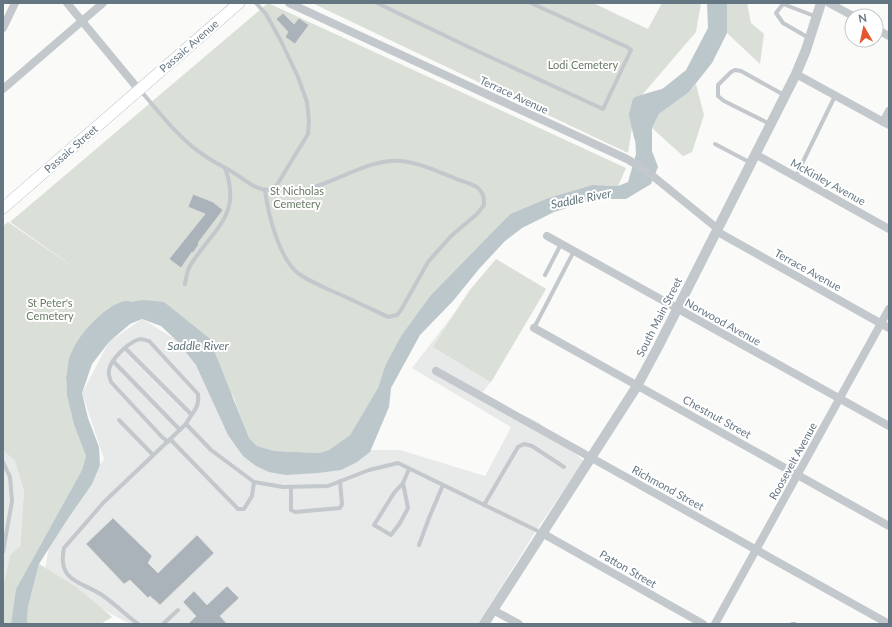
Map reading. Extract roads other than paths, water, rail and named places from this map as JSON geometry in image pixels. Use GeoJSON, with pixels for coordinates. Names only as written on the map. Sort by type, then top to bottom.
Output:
{"type":"FeatureCollection","features":[{"type":"Feature","properties":{"kind":"main road","name":"Passaic Avenue"},"geometry":{"type":"LineString","coordinates":[[140,90],[239,3]]}},
{"type":"Feature","properties":{"kind":"main road","name":"Passaic Street"},"geometry":{"type":"LineString","coordinates":[[3,208],[140,90]]}},
{"type":"Feature","properties":{"kind":"street"},"geometry":{"type":"LineString","coordinates":[[3,28],[15,3]]}},
{"type":"Feature","properties":{"kind":"street"},"geometry":{"type":"LineString","coordinates":[[67,3],[140,90]]}},
{"type":"Feature","properties":{"kind":"street"},"geometry":{"type":"LineString","coordinates":[[3,89],[104,3]]}},
{"type":"Feature","properties":{"kind":"street","name":"Terrace Avenue"},"geometry":{"type":"LineString","coordinates":[[289,3],[627,159],[654,177],[717,230],[889,328]]}},
{"type":"Feature","properties":{"kind":"street","name":"South Main Street"},"geometry":{"type":"LineString","coordinates":[[484,624],[637,386],[796,74],[810,39],[821,3]]}},
{"type":"Feature","properties":{"kind":"street"},"geometry":{"type":"LineString","coordinates":[[829,3],[844,11]]}},
{"type":"Feature","properties":{"kind":"street"},"geometry":{"type":"LineString","coordinates":[[796,74],[886,124],[889,111]]}},
{"type":"Feature","properties":{"kind":"street","name":"McKinley Avenue"},"geometry":{"type":"LineString","coordinates":[[753,159],[796,176],[889,229]]}},
{"type":"Feature","properties":{"kind":"street","name":"Norwood Avenue"},"geometry":{"type":"LineString","coordinates":[[547,236],[889,426]]}},
{"type":"Feature","properties":{"kind":"street","name":"Roosevelt Avenue"},"geometry":{"type":"LineString","coordinates":[[715,624],[889,309]]}},
{"type":"Feature","properties":{"kind":"street","name":"Chestnut Street"},"geometry":{"type":"LineString","coordinates":[[534,328],[889,526]]}},
{"type":"Feature","properties":{"kind":"street","name":"Richmond Street"},"geometry":{"type":"LineString","coordinates":[[436,371],[591,459],[889,624]]}},
{"type":"Feature","properties":{"kind":"street","name":"Patton Street"},"geometry":{"type":"LineString","coordinates":[[542,533],[703,624]]}},
{"type":"Feature","properties":{"kind":"street"},"geometry":{"type":"LineString","coordinates":[[493,610],[519,624]]}},
{"type":"Feature","properties":{"kind":"lane"},"geometry":{"type":"LineString","coordinates":[[140,90],[166,120],[204,156],[258,188],[265,190],[275,188],[308,134],[310,122],[307,102],[298,77],[266,14],[256,3]]}},
{"type":"Feature","properties":{"kind":"lane"},"geometry":{"type":"LineString","coordinates":[[377,3],[603,109],[631,50],[531,3]]}},
{"type":"Feature","properties":{"kind":"lane"},"geometry":{"type":"LineString","coordinates":[[810,39],[783,23],[776,13],[783,4],[817,17]]}},
{"type":"Feature","properties":{"kind":"lane"},"geometry":{"type":"LineString","coordinates":[[771,124],[724,101],[718,96],[718,85],[730,72],[735,70],[741,71],[785,96]]}},
{"type":"Feature","properties":{"kind":"lane"},"geometry":{"type":"LineString","coordinates":[[796,176],[835,96]]}},
{"type":"Feature","properties":{"kind":"lane"},"geometry":{"type":"LineString","coordinates":[[715,144],[753,159]]}},
{"type":"Feature","properties":{"kind":"lane"},"geometry":{"type":"LineString","coordinates":[[265,190],[270,215],[281,249],[299,273],[312,282],[388,316],[396,315],[401,310],[428,262],[451,236],[477,214],[484,205],[484,195],[477,187],[401,161],[376,164],[312,188],[280,191],[275,188]]}},
{"type":"Feature","properties":{"kind":"lane"},"geometry":{"type":"LineString","coordinates":[[184,284],[190,267],[227,215],[231,197],[225,168]]}},
{"type":"Feature","properties":{"kind":"lane"},"geometry":{"type":"LineString","coordinates":[[546,275],[562,244]]}},
{"type":"Feature","properties":{"kind":"lane"},"geometry":{"type":"LineString","coordinates":[[534,328],[574,251]]}},
{"type":"Feature","properties":{"kind":"lane"},"geometry":{"type":"LineString","coordinates":[[138,624],[101,594],[78,583],[72,578],[64,566],[64,548],[104,502],[153,456],[169,440],[186,424],[191,414],[198,407],[199,403],[198,394],[149,341],[142,339],[136,340],[119,353],[109,369],[111,382],[161,436],[169,440],[238,509],[244,509],[252,496],[254,482]]}},
{"type":"Feature","properties":{"kind":"lane"},"geometry":{"type":"LineString","coordinates":[[125,348],[191,414]]}},
{"type":"Feature","properties":{"kind":"lane"},"geometry":{"type":"LineString","coordinates":[[113,361],[180,430]]}},
{"type":"Feature","properties":{"kind":"lane"},"geometry":{"type":"LineString","coordinates":[[119,420],[153,456]]}},
{"type":"Feature","properties":{"kind":"lane"},"geometry":{"type":"LineString","coordinates":[[186,424],[211,450],[254,482],[283,487],[328,486],[369,470],[398,463],[542,533]]}},
{"type":"Feature","properties":{"kind":"lane"},"geometry":{"type":"LineString","coordinates":[[484,505],[518,447],[524,444],[532,446],[564,467]]}},
{"type":"Feature","properties":{"kind":"lane"},"geometry":{"type":"LineString","coordinates":[[3,462],[10,477],[12,501],[3,552]]}},
{"type":"Feature","properties":{"kind":"lane"},"geometry":{"type":"LineString","coordinates":[[403,483],[408,508],[400,523],[390,536],[374,525],[394,492],[403,483],[409,469]]}},
{"type":"Feature","properties":{"kind":"lane"},"geometry":{"type":"LineString","coordinates":[[291,486],[291,510],[295,512],[340,508],[342,504],[340,481]]}},
{"type":"Feature","properties":{"kind":"lane"},"geometry":{"type":"LineString","coordinates":[[419,545],[443,485]]}},
{"type":"Feature","properties":{"kind":"lane"},"geometry":{"type":"LineString","coordinates":[[163,624],[178,610]]}},
{"type":"Feature","properties":{"kind":"water","name":"Saddle River"},"geometry":{"type":"Polygon","coordinates":[[[707,3],[727,3],[727,33],[712,63],[689,92],[659,114],[652,128],[652,151],[658,167],[651,184],[626,199],[596,199],[554,212],[522,228],[505,241],[479,269],[453,301],[420,335],[391,388],[389,407],[370,452],[357,462],[341,470],[286,475],[269,472],[256,466],[243,456],[228,435],[196,365],[177,341],[161,326],[142,319],[130,324],[109,342],[92,364],[82,393],[88,418],[99,447],[100,465],[92,484],[39,564],[28,607],[27,624],[11,624],[16,589],[82,470],[86,456],[74,425],[67,396],[66,376],[90,335],[124,303],[144,300],[164,302],[209,338],[249,438],[257,446],[274,451],[319,453],[329,450],[350,435],[378,388],[385,366],[401,336],[430,296],[510,214],[548,198],[592,185],[618,186],[628,182],[636,154],[635,135],[637,116],[645,103],[686,70],[708,28],[707,3]]]}},
{"type":"Feature","properties":{"kind":"waterway","name":"Saddle River"},"geometry":{"type":"LineString","coordinates":[[641,137],[636,115],[639,103],[666,95]]}},
{"type":"Feature","properties":{"kind":"waterway","name":"Saddle River"},"geometry":{"type":"LineString","coordinates":[[74,373],[77,357],[81,348],[92,333],[113,314],[127,308]]}},
{"type":"Feature","properties":{"kind":"park label","name":"Lodi Cemetery"},"geometry":{"type":"Point","coordinates":[583,65]}},
{"type":"Feature","properties":{"kind":"park label","name":"St Nicholas Cemetery"},"geometry":{"type":"Point","coordinates":[297,197]}},
{"type":"Feature","properties":{"kind":"park label","name":"St Peter's Cemetery"},"geometry":{"type":"Point","coordinates":[50,309]}}]}
